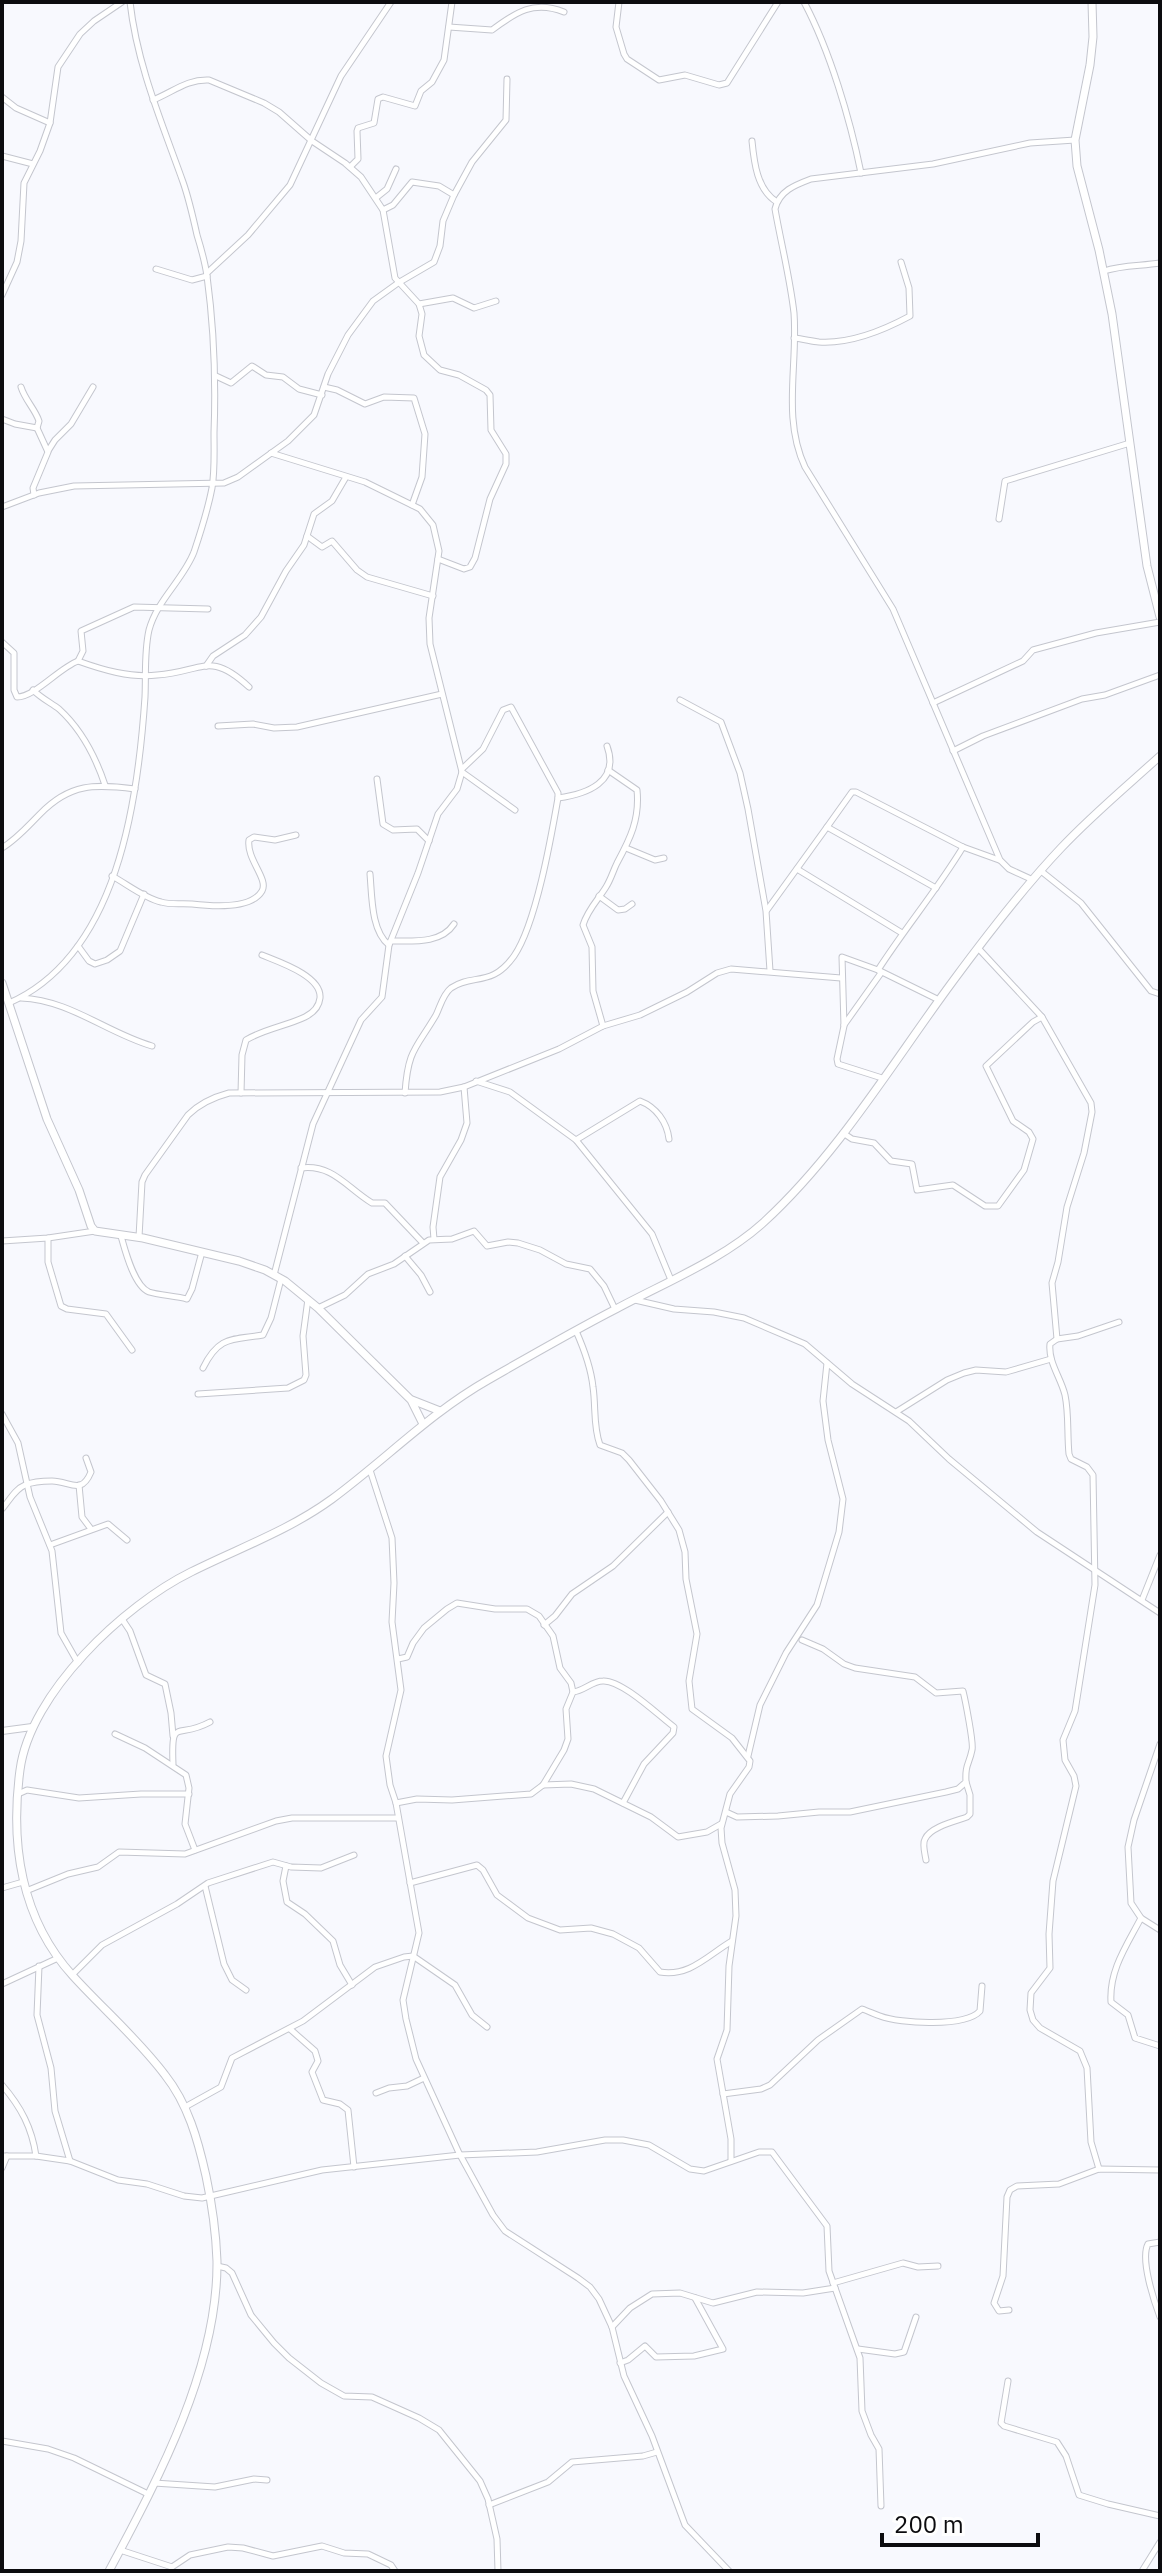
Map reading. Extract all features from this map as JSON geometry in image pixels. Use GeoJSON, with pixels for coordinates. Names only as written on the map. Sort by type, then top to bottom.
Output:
{"type":"FeatureCollection","features":[{"type":"Feature","properties":{"kind":"main road"},"geometry":{"type":"LineString","coordinates":[[1092,2],[1090,65],[1075,140],[1077,166],[1104,271],[1147,566],[1160,619]]}},
{"type":"Feature","properties":{"kind":"main road"},"geometry":{"type":"LineString","coordinates":[[109,2571],[179,2426],[197,2376],[209,2332],[217,2266],[210,2196],[200,2149],[185,2107],[163,2072],[58,1958],[40,1931],[24,1886],[17,1839],[21,1763],[32,1727],[56,1685],[122,1619],[155,1592],[301,1520],[370,1470],[440,1411],[615,1309],[735,1245],[762,1223],[808,1177],[843,1133],[978,948],[1033,880],[1064,844],[1160,756]]}},
{"type":"Feature","properties":{"kind":"main road"},"geometry":{"type":"LineString","coordinates":[[2,983],[47,1119],[95,1231],[139,1237],[239,1261],[277,1277],[318,1308],[411,1400],[423,1424]]}},
{"type":"Feature","properties":{"kind":"main road"},"geometry":{"type":"LineString","coordinates":[[411,1400],[440,1411]]}},
{"type":"Feature","properties":{"kind":"street"},"geometry":{"type":"LineString","coordinates":[[2,295],[17,262],[24,183],[50,123],[58,67],[67,51],[94,21],[122,2]]}},
{"type":"Feature","properties":{"kind":"street"},"geometry":{"type":"LineString","coordinates":[[9,1003],[47,979],[78,946],[98,912],[131,816],[148,633],[158,608],[192,557],[213,484],[216,376],[207,274],[184,185],[139,52],[130,2]]}},
{"type":"Feature","properties":{"kind":"street"},"geometry":{"type":"LineString","coordinates":[[156,269],[192,280],[207,274],[248,235],[290,185],[341,76],[391,2]]}},
{"type":"Feature","properties":{"kind":"street"},"geometry":{"type":"LineString","coordinates":[[350,167],[358,159],[358,128],[374,123],[378,99],[383,97],[417,105],[419,93],[432,82],[444,60],[452,2]]}},
{"type":"Feature","properties":{"kind":"street"},"geometry":{"type":"LineString","coordinates":[[619,2],[616,27],[627,59],[659,80],[685,75],[719,85],[727,83],[778,2]]}},
{"type":"Feature","properties":{"kind":"street"},"geometry":{"type":"LineString","coordinates":[[804,2],[820,32],[861,173]]}},
{"type":"Feature","properties":{"kind":"street"},"geometry":{"type":"LineString","coordinates":[[449,27],[492,30],[511,15],[535,4],[554,6],[564,12]]}},
{"type":"Feature","properties":{"kind":"street"},"geometry":{"type":"LineString","coordinates":[[2,507],[34,495],[74,486],[224,483],[238,477],[271,453],[314,415],[328,374],[348,335],[373,301],[434,262],[440,246],[443,221],[454,195],[472,162],[506,120],[507,79]]}},
{"type":"Feature","properties":{"kind":"street"},"geometry":{"type":"LineString","coordinates":[[153,100],[190,81],[209,80],[264,103],[350,167],[377,197],[383,210],[392,269],[398,283],[419,304],[422,314],[419,336],[424,355],[440,370],[459,375],[486,390],[490,395],[491,430],[506,454],[505,470],[490,499],[470,567],[464,569],[438,559]]}},
{"type":"Feature","properties":{"kind":"street"},"geometry":{"type":"LineString","coordinates":[[2,97],[16,108],[50,123]]}},
{"type":"Feature","properties":{"kind":"street"},"geometry":{"type":"LineString","coordinates":[[1033,880],[1009,869],[1000,860],[893,609],[798,452],[792,418],[794,313],[775,209],[777,202],[792,187],[811,179],[933,164],[1030,143],[1075,140]]}},
{"type":"Feature","properties":{"kind":"street"},"geometry":{"type":"LineString","coordinates":[[752,141],[758,175],[768,197],[777,202]]}},
{"type":"Feature","properties":{"kind":"street"},"geometry":{"type":"LineString","coordinates":[[2,156],[33,164]]}},
{"type":"Feature","properties":{"kind":"street"},"geometry":{"type":"LineString","coordinates":[[377,197],[387,189],[396,169]]}},
{"type":"Feature","properties":{"kind":"street"},"geometry":{"type":"LineString","coordinates":[[383,210],[393,205],[412,182],[439,186],[454,195]]}},
{"type":"Feature","properties":{"kind":"street"},"geometry":{"type":"LineString","coordinates":[[794,338],[820,342],[850,338],[886,328],[910,316],[909,288],[901,262]]}},
{"type":"Feature","properties":{"kind":"street"},"geometry":{"type":"LineString","coordinates":[[1104,271],[1160,263]]}},
{"type":"Feature","properties":{"kind":"street"},"geometry":{"type":"LineString","coordinates":[[419,304],[453,298],[474,308],[496,301]]}},
{"type":"Feature","properties":{"kind":"street"},"geometry":{"type":"LineString","coordinates":[[216,376],[231,383],[252,366],[266,375],[283,377],[299,389],[322,395]]}},
{"type":"Feature","properties":{"kind":"street"},"geometry":{"type":"LineString","coordinates":[[21,387],[39,421],[37,428],[48,452]]}},
{"type":"Feature","properties":{"kind":"street"},"geometry":{"type":"LineString","coordinates":[[34,495],[33,488],[48,452],[71,424],[93,387]]}},
{"type":"Feature","properties":{"kind":"street"},"geometry":{"type":"LineString","coordinates":[[324,387],[365,404],[384,397],[414,398],[425,434],[422,477],[412,505]]}},
{"type":"Feature","properties":{"kind":"street"},"geometry":{"type":"LineString","coordinates":[[2,419],[37,428]]}},
{"type":"Feature","properties":{"kind":"street"},"geometry":{"type":"LineString","coordinates":[[999,519],[1005,481],[1131,443]]}},
{"type":"Feature","properties":{"kind":"street"},"geometry":{"type":"LineString","coordinates":[[271,453],[365,482],[420,509],[433,525],[438,559],[429,632],[462,771],[515,810]]}},
{"type":"Feature","properties":{"kind":"street"},"geometry":{"type":"LineString","coordinates":[[205,666],[213,656],[245,635],[261,617],[307,536],[314,514],[332,501],[346,477]]}},
{"type":"Feature","properties":{"kind":"street"},"geometry":{"type":"LineString","coordinates":[[307,536],[322,547],[332,541],[357,570],[373,580],[433,596]]}},
{"type":"Feature","properties":{"kind":"street"},"geometry":{"type":"LineString","coordinates":[[2,642],[14,653],[14,690],[17,697],[23,697],[78,661],[83,651],[80,633],[83,629],[134,607],[208,609]]}},
{"type":"Feature","properties":{"kind":"street"},"geometry":{"type":"LineString","coordinates":[[933,703],[1023,661],[1033,650],[1160,619]]}},
{"type":"Feature","properties":{"kind":"street"},"geometry":{"type":"LineString","coordinates":[[78,661],[110,672],[146,675],[214,665],[232,672],[249,687]]}},
{"type":"Feature","properties":{"kind":"street"},"geometry":{"type":"LineString","coordinates":[[953,751],[983,736],[1076,701],[1105,695],[1160,675]]}},
{"type":"Feature","properties":{"kind":"street"},"geometry":{"type":"LineString","coordinates":[[33,690],[77,729],[98,765],[105,785]]}},
{"type":"Feature","properties":{"kind":"street"},"geometry":{"type":"LineString","coordinates":[[218,726],[253,724],[274,728],[297,727],[442,694]]}},
{"type":"Feature","properties":{"kind":"street"},"geometry":{"type":"LineString","coordinates":[[680,700],[723,725],[740,773],[766,911],[770,971]]}},
{"type":"Feature","properties":{"kind":"street"},"geometry":{"type":"LineString","coordinates":[[203,1368],[218,1344],[237,1337],[263,1335],[274,1309],[277,1277],[313,1124],[361,1020],[382,997],[390,943],[438,814],[457,789],[462,771],[483,749],[503,710],[511,707],[558,793],[538,887],[522,942],[514,956],[497,974],[452,987],[446,993],[410,1057],[405,1093]]}},
{"type":"Feature","properties":{"kind":"street"},"geometry":{"type":"LineString","coordinates":[[558,798],[588,792],[596,786],[608,770],[611,758],[607,746]]}},
{"type":"Feature","properties":{"kind":"street"},"geometry":{"type":"LineString","coordinates":[[603,1026],[593,991],[592,947],[583,928],[585,917],[635,828],[638,803],[637,790],[608,770]]}},
{"type":"Feature","properties":{"kind":"street"},"geometry":{"type":"LineString","coordinates":[[377,779],[383,824],[393,830],[417,829],[429,841]]}},
{"type":"Feature","properties":{"kind":"street"},"geometry":{"type":"LineString","coordinates":[[2,848],[18,837],[44,809],[72,790],[105,785],[135,789]]}},
{"type":"Feature","properties":{"kind":"street"},"geometry":{"type":"LineString","coordinates":[[766,911],[852,792],[963,847],[1000,860]]}},
{"type":"Feature","properties":{"kind":"street"},"geometry":{"type":"LineString","coordinates":[[827,827],[936,888]]}},
{"type":"Feature","properties":{"kind":"street"},"geometry":{"type":"LineString","coordinates":[[112,876],[164,903],[208,907],[238,904],[257,896],[264,884],[247,850],[249,840],[254,837],[275,840],[296,835]]}},
{"type":"Feature","properties":{"kind":"street"},"geometry":{"type":"LineString","coordinates":[[844,1026],[902,933],[963,847]]}},
{"type":"Feature","properties":{"kind":"street"},"geometry":{"type":"LineString","coordinates":[[626,848],[655,860],[664,858]]}},
{"type":"Feature","properties":{"kind":"street"},"geometry":{"type":"LineString","coordinates":[[797,869],[902,933]]}},
{"type":"Feature","properties":{"kind":"street"},"geometry":{"type":"LineString","coordinates":[[1041,871],[1081,903],[1151,991],[1160,994]]}},
{"type":"Feature","properties":{"kind":"street"},"geometry":{"type":"LineString","coordinates":[[370,874],[377,926],[380,935],[390,943],[433,939],[449,932],[454,924]]}},
{"type":"Feature","properties":{"kind":"street"},"geometry":{"type":"LineString","coordinates":[[78,946],[95,964],[120,951],[144,894]]}},
{"type":"Feature","properties":{"kind":"street"},"geometry":{"type":"LineString","coordinates":[[599,896],[622,911],[632,904]]}},
{"type":"Feature","properties":{"kind":"street"},"geometry":{"type":"LineString","coordinates":[[978,948],[1042,1017],[1085,1092],[1092,1112],[1067,1207],[1052,1283],[1057,1339]]}},
{"type":"Feature","properties":{"kind":"street"},"geometry":{"type":"LineString","coordinates":[[241,1093],[242,1055],[246,1040],[309,1015],[320,999],[320,990],[310,978],[262,955]]}},
{"type":"Feature","properties":{"kind":"street"},"geometry":{"type":"LineString","coordinates":[[882,1078],[838,1064],[844,1026],[843,956],[939,1000]]}},
{"type":"Feature","properties":{"kind":"street"},"geometry":{"type":"LineString","coordinates":[[139,1237],[145,1175],[194,1109],[221,1095],[440,1092],[464,1087],[559,1049],[603,1026],[660,1006],[717,973],[731,969],[841,978]]}},
{"type":"Feature","properties":{"kind":"street"},"geometry":{"type":"LineString","coordinates":[[20,998],[50,1001],[104,1024],[127,1038],[152,1046]]}},
{"type":"Feature","properties":{"kind":"street"},"geometry":{"type":"LineString","coordinates":[[843,1133],[852,1139],[874,1143],[891,1161],[912,1164],[917,1190],[953,1185],[985,1206],[998,1206],[1024,1170],[1033,1139],[1029,1132],[1013,1121],[986,1066],[1042,1017]]}},
{"type":"Feature","properties":{"kind":"street"},"geometry":{"type":"LineString","coordinates":[[475,1081],[510,1092],[576,1140],[652,1234],[671,1280]]}},
{"type":"Feature","properties":{"kind":"street"},"geometry":{"type":"LineString","coordinates":[[434,1239],[440,1177],[467,1123],[464,1087]]}},
{"type":"Feature","properties":{"kind":"street"},"geometry":{"type":"LineString","coordinates":[[576,1140],[640,1101],[650,1106],[663,1120],[669,1139]]}},
{"type":"Feature","properties":{"kind":"street"},"geometry":{"type":"LineString","coordinates":[[301,1168],[325,1169],[372,1203],[383,1202],[423,1243]]}},
{"type":"Feature","properties":{"kind":"street"},"geometry":{"type":"LineString","coordinates":[[2,1241],[95,1231]]}},
{"type":"Feature","properties":{"kind":"street"},"geometry":{"type":"LineString","coordinates":[[318,1308],[345,1295],[368,1274],[394,1264],[423,1243],[434,1239],[452,1239],[474,1231],[487,1246],[508,1242],[540,1250],[566,1264],[595,1273],[615,1309]]}},
{"type":"Feature","properties":{"kind":"street"},"geometry":{"type":"LineString","coordinates":[[121,1236],[130,1265],[144,1288],[151,1292],[187,1299],[202,1252]]}},
{"type":"Feature","properties":{"kind":"street"},"geometry":{"type":"LineString","coordinates":[[48,1238],[48,1262],[61,1306],[106,1314],[132,1350]]}},
{"type":"Feature","properties":{"kind":"street"},"geometry":{"type":"LineString","coordinates":[[405,1256],[430,1292]]}},
{"type":"Feature","properties":{"kind":"street"},"geometry":{"type":"LineString","coordinates":[[198,1394],[288,1388],[304,1380],[303,1328],[308,1299]]}},
{"type":"Feature","properties":{"kind":"street"},"geometry":{"type":"LineString","coordinates":[[634,1300],[674,1309],[744,1318],[805,1344],[852,1384],[909,1421],[949,1459],[1037,1532],[1160,1613]]}},
{"type":"Feature","properties":{"kind":"street"},"geometry":{"type":"LineString","coordinates":[[1099,2169],[1091,2142],[1087,2068],[1083,2057],[1071,2044],[1040,2028],[1033,2020],[1030,2001],[1031,1993],[1050,1968],[1053,1881],[1076,1786],[1065,1760],[1063,1740],[1075,1711],[1095,1585],[1093,1475],[1087,1467],[1071,1459],[1069,1454],[1068,1413],[1051,1359],[1050,1344],[1057,1339],[1078,1336],[1119,1322]]}},
{"type":"Feature","properties":{"kind":"street"},"geometry":{"type":"LineString","coordinates":[[576,1331],[593,1386],[595,1429],[600,1445],[622,1453],[629,1460],[679,1530],[697,1634],[689,1681],[692,1709],[732,1738],[747,1757]]}},
{"type":"Feature","properties":{"kind":"street"},"geometry":{"type":"LineString","coordinates":[[896,1412],[947,1380],[970,1371],[1006,1372],[1051,1359]]}},
{"type":"Feature","properties":{"kind":"street"},"geometry":{"type":"LineString","coordinates":[[731,2161],[731,2139],[717,2059],[727,2030],[736,1916],[735,1890],[722,1843],[722,1823],[730,1794],[749,1767],[747,1757],[760,1705],[786,1653],[817,1605],[839,1532],[843,1499],[828,1440],[823,1401],[827,1363]]}},
{"type":"Feature","properties":{"kind":"street"},"geometry":{"type":"LineString","coordinates":[[2,1414],[18,1443],[27,1484],[50,1545],[61,1633],[78,1663]]}},
{"type":"Feature","properties":{"kind":"street"},"geometry":{"type":"LineString","coordinates":[[2,1509],[19,1488],[27,1484],[52,1481],[84,1483],[91,1472],[86,1458]]}},
{"type":"Feature","properties":{"kind":"street"},"geometry":{"type":"LineString","coordinates":[[370,1470],[392,1538],[392,1622],[401,1690],[386,1756],[419,1933],[403,2000],[416,2059],[460,2155],[505,2231],[590,2287],[612,2327],[620,2363],[685,2525],[729,2571]]}},
{"type":"Feature","properties":{"kind":"street"},"geometry":{"type":"LineString","coordinates":[[79,1485],[82,1517],[91,1529]]}},
{"type":"Feature","properties":{"kind":"street"},"geometry":{"type":"LineString","coordinates":[[544,1625],[572,1594],[613,1566],[668,1512]]}},
{"type":"Feature","properties":{"kind":"street"},"geometry":{"type":"LineString","coordinates":[[50,1545],[110,1525],[127,1540]]}},
{"type":"Feature","properties":{"kind":"street"},"geometry":{"type":"LineString","coordinates":[[1142,1600],[1160,1555]]}},
{"type":"Feature","properties":{"kind":"street"},"geometry":{"type":"LineString","coordinates":[[396,1803],[417,1799],[531,1794],[543,1785],[564,1750],[568,1739],[566,1709],[573,1692],[571,1683],[560,1668],[555,1642],[536,1613],[527,1609],[495,1609],[457,1603],[424,1628],[407,1657],[398,1659]]}},
{"type":"Feature","properties":{"kind":"street"},"geometry":{"type":"LineString","coordinates":[[122,1619],[130,1631],[146,1675],[165,1684],[173,1736],[173,1765]]}},
{"type":"Feature","properties":{"kind":"street"},"geometry":{"type":"LineString","coordinates":[[802,1640],[855,1668],[915,1677],[936,1693],[963,1691],[972,1746],[967,1760],[966,1782],[970,1814],[944,1824],[928,1835],[924,1843],[926,1860]]}},
{"type":"Feature","properties":{"kind":"street"},"geometry":{"type":"LineString","coordinates":[[573,1692],[582,1691],[601,1680],[606,1681],[626,1690],[674,1727],[673,1733],[644,1764],[623,1803]]}},
{"type":"Feature","properties":{"kind":"street"},"geometry":{"type":"LineString","coordinates":[[173,1736],[178,1731],[210,1722]]}},
{"type":"Feature","properties":{"kind":"street"},"geometry":{"type":"LineString","coordinates":[[2,1731],[32,1727]]}},
{"type":"Feature","properties":{"kind":"street"},"geometry":{"type":"LineString","coordinates":[[115,1734],[145,1748],[186,1775],[189,1794],[185,1824],[195,1850]]}},
{"type":"Feature","properties":{"kind":"street"},"geometry":{"type":"LineString","coordinates":[[1160,1744],[1128,1847],[1129,1896],[1141,1918],[1160,1930]]}},
{"type":"Feature","properties":{"kind":"street"},"geometry":{"type":"LineString","coordinates":[[725,1812],[737,1817],[856,1812],[958,1789],[966,1782]]}},
{"type":"Feature","properties":{"kind":"street"},"geometry":{"type":"LineString","coordinates":[[543,1785],[585,1786],[651,1817],[678,1837],[707,1832],[722,1823]]}},
{"type":"Feature","properties":{"kind":"street"},"geometry":{"type":"LineString","coordinates":[[18,1794],[27,1790],[79,1798],[189,1794]]}},
{"type":"Feature","properties":{"kind":"street"},"geometry":{"type":"LineString","coordinates":[[2,1888],[24,1886],[98,1867],[119,1852],[185,1854],[292,1818],[398,1818]]}},
{"type":"Feature","properties":{"kind":"street"},"geometry":{"type":"LineString","coordinates":[[72,1975],[102,1945],[205,1886],[273,1862],[321,1868],[354,1855]]}},
{"type":"Feature","properties":{"kind":"street"},"geometry":{"type":"LineString","coordinates":[[410,1883],[477,1865],[497,1895],[528,1918],[560,1930],[591,1928],[613,1934],[639,1948],[660,1972],[690,1969],[732,1941]]}},
{"type":"Feature","properties":{"kind":"street"},"geometry":{"type":"LineString","coordinates":[[286,1866],[283,1881],[287,1902],[305,1914],[333,1941],[340,1965],[352,1985]]}},
{"type":"Feature","properties":{"kind":"street"},"geometry":{"type":"LineString","coordinates":[[205,1886],[224,1964],[232,1980],[246,1990]]}},
{"type":"Feature","properties":{"kind":"street"},"geometry":{"type":"LineString","coordinates":[[1141,1918],[1118,1963],[1111,1988],[1111,2002],[1128,2015],[1135,2038],[1160,2046]]}},
{"type":"Feature","properties":{"kind":"street"},"geometry":{"type":"LineString","coordinates":[[185,2107],[221,2087],[232,2058],[290,2029],[375,1967],[395,1959],[413,1956],[455,1985],[472,2015],[487,2027]]}},
{"type":"Feature","properties":{"kind":"street"},"geometry":{"type":"LineString","coordinates":[[2,1984],[58,1958]]}},
{"type":"Feature","properties":{"kind":"street"},"geometry":{"type":"LineString","coordinates":[[39,1966],[37,2015],[51,2068],[55,2111],[70,2161]]}},
{"type":"Feature","properties":{"kind":"street"},"geometry":{"type":"LineString","coordinates":[[723,2094],[770,2085],[818,2040],[862,2009],[891,2019],[960,2021],[971,2018],[980,2011],[982,1986]]}},
{"type":"Feature","properties":{"kind":"street"},"geometry":{"type":"LineString","coordinates":[[290,2029],[315,2051],[318,2061],[312,2072],[323,2100],[340,2104],[348,2110],[354,2167]]}},
{"type":"Feature","properties":{"kind":"street"},"geometry":{"type":"LineString","coordinates":[[376,2093],[407,2086],[424,2078]]}},
{"type":"Feature","properties":{"kind":"street"},"geometry":{"type":"LineString","coordinates":[[2,2085],[23,2112],[36,2156]]}},
{"type":"Feature","properties":{"kind":"street"},"geometry":{"type":"LineString","coordinates":[[2,2168],[4,2156],[36,2156],[70,2161],[118,2180],[164,2188],[193,2198],[301,2173],[460,2155],[537,2152],[584,2143],[623,2140],[649,2145],[698,2171],[766,2151],[777,2156],[827,2226],[829,2271],[858,2349],[862,2411],[879,2449],[881,2506]]}},
{"type":"Feature","properties":{"kind":"street"},"geometry":{"type":"LineString","coordinates":[[1009,2310],[999,2311],[994,2303],[1003,2276],[1008,2193],[1017,2186],[1059,2184],[1099,2169],[1160,2170]]}},
{"type":"Feature","properties":{"kind":"street"},"geometry":{"type":"LineString","coordinates":[[1160,2242],[1148,2244],[1145,2252],[1160,2317]]}},
{"type":"Feature","properties":{"kind":"street"},"geometry":{"type":"LineString","coordinates":[[612,2327],[630,2308],[652,2294],[680,2293],[713,2303],[757,2292],[803,2293],[903,2263],[918,2267],[938,2266]]}},
{"type":"Feature","properties":{"kind":"street"},"geometry":{"type":"LineString","coordinates":[[217,2266],[232,2273],[251,2315],[274,2343],[321,2383],[344,2396],[372,2397],[439,2430],[480,2481],[497,2539],[498,2571]]}},
{"type":"Feature","properties":{"kind":"street"},"geometry":{"type":"LineString","coordinates":[[620,2363],[645,2346],[656,2357],[694,2356],[723,2349],[695,2298]]}},
{"type":"Feature","properties":{"kind":"street"},"geometry":{"type":"LineString","coordinates":[[858,2349],[904,2352],[916,2317]]}},
{"type":"Feature","properties":{"kind":"street"},"geometry":{"type":"LineString","coordinates":[[1008,2381],[1001,2423],[1057,2442],[1066,2456],[1079,2495],[1160,2516]]}},
{"type":"Feature","properties":{"kind":"street"},"geometry":{"type":"LineString","coordinates":[[2,2441],[48,2449],[74,2458],[148,2494]]}},
{"type":"Feature","properties":{"kind":"street"},"geometry":{"type":"LineString","coordinates":[[489,2505],[548,2482],[572,2462],[657,2452]]}},
{"type":"Feature","properties":{"kind":"street"},"geometry":{"type":"LineString","coordinates":[[153,2483],[215,2487],[254,2479],[267,2480]]}},
{"type":"Feature","properties":{"kind":"street"},"geometry":{"type":"LineString","coordinates":[[1145,2570],[1160,2542]]}},
{"type":"Feature","properties":{"kind":"street"},"geometry":{"type":"LineString","coordinates":[[120,2550],[172,2567],[190,2555],[223,2548],[236,2547],[273,2556],[322,2546],[344,2553],[368,2554],[391,2565],[395,2571]]}}]}
